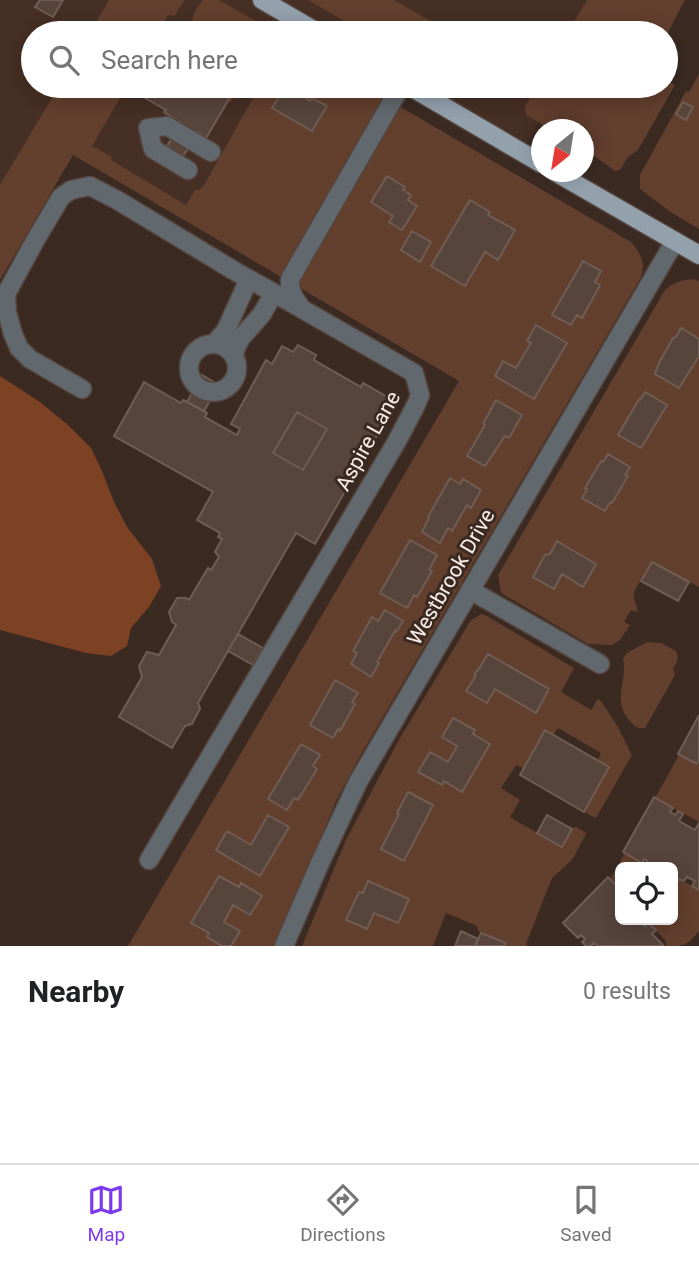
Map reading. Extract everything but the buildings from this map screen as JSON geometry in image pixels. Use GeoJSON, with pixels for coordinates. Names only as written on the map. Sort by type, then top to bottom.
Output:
{"type":"FeatureCollection","features":[{"type":"Feature","properties":{"kind":"main road"},"geometry":{"type":"LineString","coordinates":[[262,0],[298,21]]}},
{"type":"Feature","properties":{"kind":"main road"},"geometry":{"type":"LineString","coordinates":[[428,98],[531,158]]}},
{"type":"Feature","properties":{"kind":"main road"},"geometry":{"type":"LineString","coordinates":[[572,182],[699,255]]}},
{"type":"Feature","properties":{"kind":"street"},"geometry":{"type":"LineString","coordinates":[[302,309],[289,288],[290,279],[394,98]]}},
{"type":"Feature","properties":{"kind":"street"},"geometry":{"type":"LineString","coordinates":[[188,170],[153,149],[148,128],[167,127],[208,157]]}},
{"type":"Feature","properties":{"kind":"street","name":"Aspire Lane"},"geometry":{"type":"LineString","coordinates":[[82,389],[30,359],[19,348],[7,312],[6,294],[61,197],[71,190],[90,186],[414,373],[420,395],[397,441],[149,860]]}},
{"type":"Feature","properties":{"kind":"street","name":"Westbrook Drive"},"geometry":{"type":"LineString","coordinates":[[284,946],[358,782],[675,241]]}},
{"type":"Feature","properties":{"kind":"street"},"geometry":{"type":"LineString","coordinates":[[214,344],[228,349],[237,363],[237,371],[229,386],[214,391],[198,386],[193,380],[190,374],[191,359],[200,348],[214,344],[226,330],[248,279]]}},
{"type":"Feature","properties":{"kind":"street"},"geometry":{"type":"LineString","coordinates":[[233,355],[240,339],[262,314],[274,293]]}},
{"type":"Feature","properties":{"kind":"street"},"geometry":{"type":"LineString","coordinates":[[470,590],[600,664]]}},
{"type":"Feature","properties":{"kind":"shaded area"},"geometry":{"type":"Polygon","coordinates":[[[0,0],[613,0],[600,21],[21,21],[21,98],[263,98],[190,223],[73,155],[0,280],[0,0]]]}},
{"type":"Feature","properties":{"kind":"shaded area"},"geometry":{"type":"Polygon","coordinates":[[[109,0],[185,0],[174,16],[167,16],[165,21],[97,21],[109,0]]]}},
{"type":"Feature","properties":{"kind":"shaded area"},"geometry":{"type":"Polygon","coordinates":[[[203,0],[219,0],[256,21],[191,21],[203,0]]]}},
{"type":"Feature","properties":{"kind":"shaded area"},"geometry":{"type":"Polygon","coordinates":[[[308,0],[394,0],[430,21],[344,21],[308,0]]]}},
{"type":"Feature","properties":{"kind":"shaded area"},"geometry":{"type":"Polygon","coordinates":[[[587,0],[685,0],[674,21],[574,21],[587,0]]]}},
{"type":"Feature","properties":{"kind":"shaded area"},"geometry":{"type":"Polygon","coordinates":[[[699,74],[699,229],[640,189],[640,175],[686,91],[689,92],[699,74]]]}},
{"type":"Feature","properties":{"kind":"shaded area"},"geometry":{"type":"Polygon","coordinates":[[[52,98],[120,98],[92,146],[186,205],[195,190],[203,187],[253,98],[385,98],[631,242],[642,259],[640,279],[359,758],[337,799],[273,946],[128,946],[459,381],[73,155],[0,280],[0,185],[52,98]]]}},
{"type":"Feature","properties":{"kind":"shaded area"},"geometry":{"type":"Polygon","coordinates":[[[429,98],[554,98],[541,119],[531,119],[531,136],[521,152],[429,98]]]}},
{"type":"Feature","properties":{"kind":"shaded area"},"geometry":{"type":"Polygon","coordinates":[[[530,98],[668,98],[638,150],[627,158],[621,169],[615,171],[594,156],[594,119],[533,119],[526,115],[525,107],[530,98]]]}},
{"type":"Feature","properties":{"kind":"shaded area"},"geometry":{"type":"Polygon","coordinates":[[[694,279],[699,281],[699,587],[652,562],[635,591],[638,612],[631,610],[624,622],[630,625],[620,640],[612,645],[588,644],[501,593],[498,575],[665,290],[678,282],[694,279]]]}},
{"type":"Feature","properties":{"kind":"shaded area"},"geometry":{"type":"Polygon","coordinates":[[[0,376],[40,402],[91,448],[127,527],[152,559],[161,586],[149,607],[131,628],[127,646],[111,656],[86,653],[0,630],[0,376]]]}},
{"type":"Feature","properties":{"kind":"shaded area"},"geometry":{"type":"Polygon","coordinates":[[[481,614],[574,668],[561,692],[591,710],[598,699],[601,701],[632,755],[596,818],[584,812],[609,767],[598,760],[601,753],[558,728],[553,735],[545,731],[523,768],[516,765],[501,788],[520,800],[510,817],[562,847],[573,828],[576,827],[586,834],[572,860],[552,878],[527,946],[505,946],[505,943],[478,931],[477,926],[446,913],[433,946],[302,946],[346,840],[400,738],[471,620],[481,614]]]}},
{"type":"Feature","properties":{"kind":"shaded area"},"geometry":{"type":"Polygon","coordinates":[[[647,642],[661,643],[676,651],[678,658],[673,668],[675,675],[645,728],[640,728],[630,721],[622,706],[623,659],[627,653],[647,642]]]}},
{"type":"Feature","properties":{"kind":"shaded area"},"geometry":{"type":"Polygon","coordinates":[[[679,755],[699,765],[699,822],[655,798],[679,755]]]}},
{"type":"Feature","properties":{"kind":"shaded area"},"geometry":{"type":"Polygon","coordinates":[[[625,853],[639,862],[620,862],[625,853]]]}},
{"type":"Feature","properties":{"kind":"shaded area"},"geometry":{"type":"Polygon","coordinates":[[[615,870],[615,884],[610,879],[615,870]]]}},
{"type":"Feature","properties":{"kind":"shaded area"},"geometry":{"type":"Polygon","coordinates":[[[679,879],[699,890],[699,931],[686,944],[667,946],[651,925],[678,925],[679,879]]]}}]}
